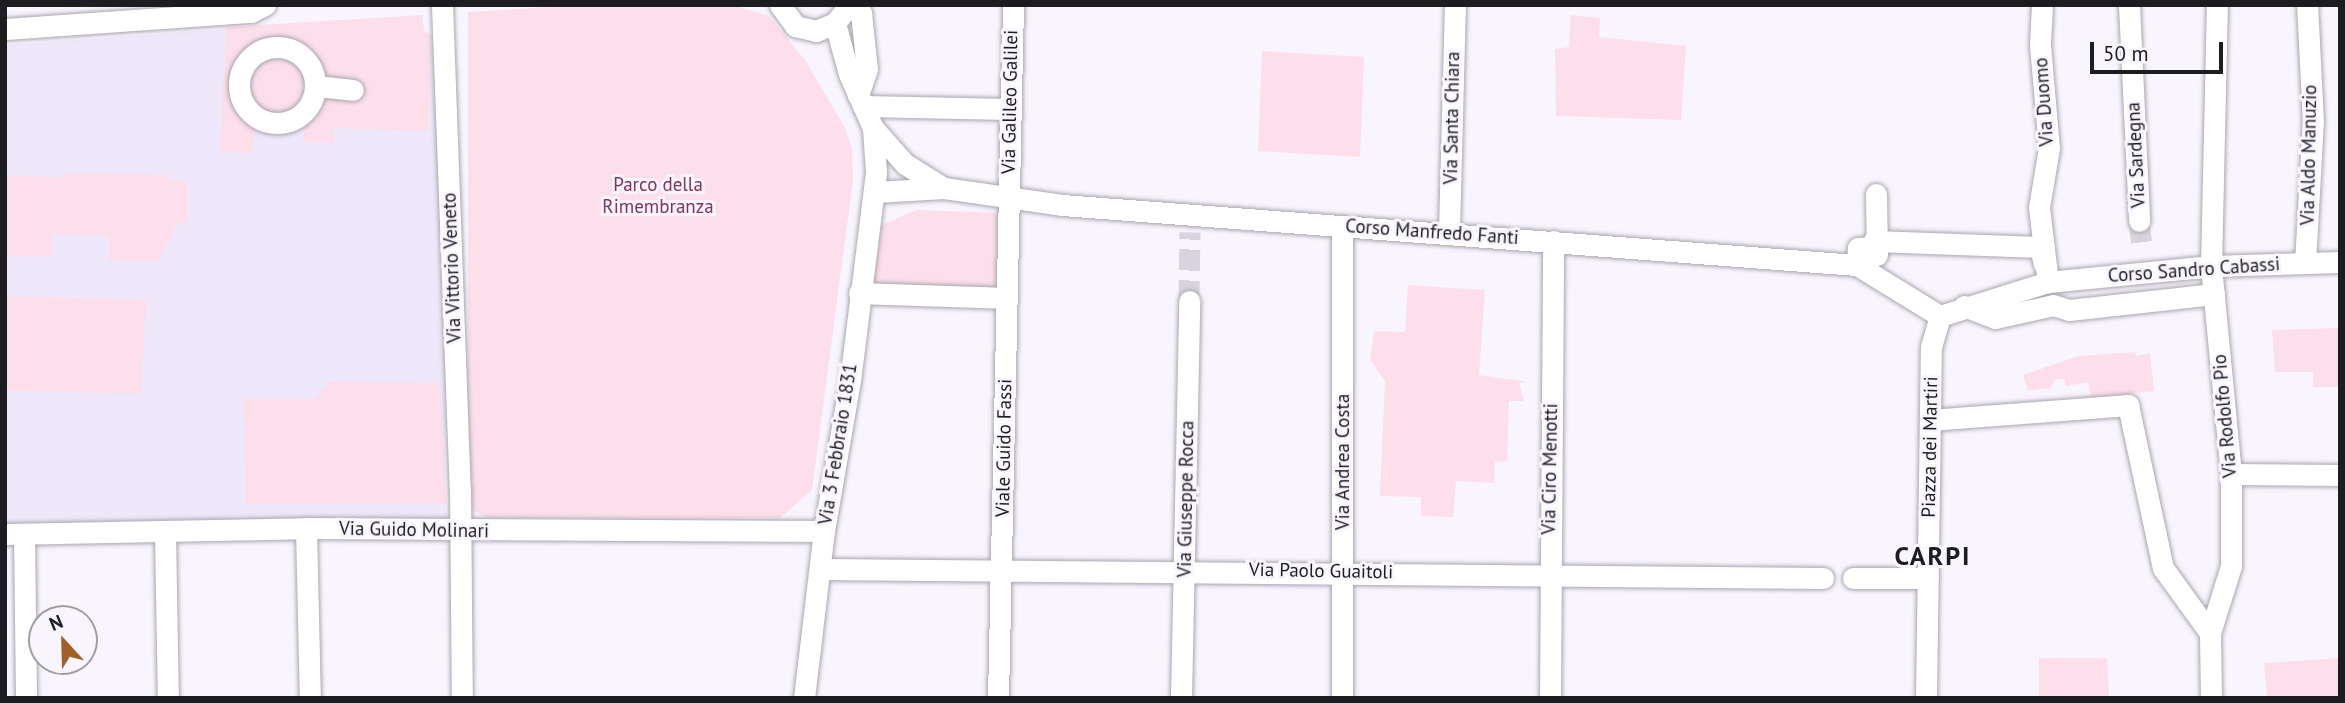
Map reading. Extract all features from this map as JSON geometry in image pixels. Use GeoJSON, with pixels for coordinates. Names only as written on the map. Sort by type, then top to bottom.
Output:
{"type":"FeatureCollection","features":[{"type":"Feature","properties":{"kind":"street"},"geometry":{"type":"LineString","coordinates":[[5,29],[251,12],[265,5]]}},
{"type":"Feature","properties":{"kind":"street","name":"Via Vittorio Veneto"},"geometry":{"type":"LineString","coordinates":[[442,5],[461,531],[461,698]]}},
{"type":"Feature","properties":{"kind":"street"},"geometry":{"type":"LineString","coordinates":[[780,5],[794,26],[860,13],[867,69],[861,101]]}},
{"type":"Feature","properties":{"kind":"street","name":"Via Galileo Galilei"},"geometry":{"type":"LineString","coordinates":[[1008,198],[1013,5]]}},
{"type":"Feature","properties":{"kind":"street","name":"Via Santa Chiara"},"geometry":{"type":"LineString","coordinates":[[1449,232],[1455,5]]}},
{"type":"Feature","properties":{"kind":"street","name":"Via Duomo"},"geometry":{"type":"LineString","coordinates":[[2042,5],[2040,46],[2049,148],[2039,207],[2049,286]]}},
{"type":"Feature","properties":{"kind":"street","name":"Via Sardegna"},"geometry":{"type":"LineString","coordinates":[[2129,5],[2139,221]]}},
{"type":"Feature","properties":{"kind":"street","name":"Via Rodolfo Pio"},"geometry":{"type":"LineString","coordinates":[[2211,698],[2210,633],[2231,566],[2231,474],[2211,266],[2217,5]]}},
{"type":"Feature","properties":{"kind":"street","name":"Via Aldo Manuzio"},"geometry":{"type":"LineString","coordinates":[[2305,263],[2313,122],[2307,5]]}},
{"type":"Feature","properties":{"kind":"street"},"geometry":{"type":"LineString","coordinates":[[836,16],[849,74],[873,128],[905,164],[944,188]]}},
{"type":"Feature","properties":{"kind":"street"},"geometry":{"type":"LineString","coordinates":[[269,47],[292,49],[310,64],[316,86],[306,111],[295,119],[269,122],[247,109],[238,84],[241,71],[253,50],[269,47]]}},
{"type":"Feature","properties":{"kind":"street"},"geometry":{"type":"LineString","coordinates":[[316,86],[352,90]]}},
{"type":"Feature","properties":{"kind":"street"},"geometry":{"type":"LineString","coordinates":[[861,101],[1010,109]]}},
{"type":"Feature","properties":{"kind":"street","name":"Via 3 Febbraio 1831"},"geometry":{"type":"LineString","coordinates":[[804,698],[824,531],[850,381],[867,224],[875,192],[873,128]]}},
{"type":"Feature","properties":{"kind":"street"},"geometry":{"type":"LineString","coordinates":[[875,192],[944,188],[970,194]]}},
{"type":"Feature","properties":{"kind":"street"},"geometry":{"type":"LineString","coordinates":[[875,192],[915,197],[970,194]]}},
{"type":"Feature","properties":{"kind":"street","name":"Corso Manfredo Fanti"},"geometry":{"type":"LineString","coordinates":[[970,194],[1191,223],[1342,226],[1449,232],[1857,265]]}},
{"type":"Feature","properties":{"kind":"street"},"geometry":{"type":"LineString","coordinates":[[1876,194],[1877,277]]}},
{"type":"Feature","properties":{"kind":"street"},"geometry":{"type":"LineString","coordinates":[[867,224],[878,211],[915,197]]}},
{"type":"Feature","properties":{"kind":"street","name":"Viale Guido Fassi"},"geometry":{"type":"LineString","coordinates":[[998,698],[1008,198]]}},
{"type":"Feature","properties":{"kind":"street","name":"Via Andrea Costa"},"geometry":{"type":"LineString","coordinates":[[1342,226],[1342,698]]}},
{"type":"Feature","properties":{"kind":"street","name":"Via Ciro Menotti"},"geometry":{"type":"LineString","coordinates":[[1550,698],[1553,241]]}},
{"type":"Feature","properties":{"kind":"street"},"geometry":{"type":"LineString","coordinates":[[1877,241],[2040,247],[2049,286],[1964,306],[1940,316],[1857,265],[1858,248],[1874,247],[1877,241]]}},
{"type":"Feature","properties":{"kind":"street","name":"Corso Sandro Cabassi"},"geometry":{"type":"LineString","coordinates":[[2049,286],[2144,262],[2211,266],[2340,262]]}},
{"type":"Feature","properties":{"kind":"street"},"geometry":{"type":"LineString","coordinates":[[859,293],[1006,298]]}},
{"type":"Feature","properties":{"kind":"street"},"geometry":{"type":"LineString","coordinates":[[1964,306],[1995,318],[2053,305],[2069,310],[2214,294]]}},
{"type":"Feature","properties":{"kind":"street","name":"Via Giuseppe Rocca"},"geometry":{"type":"LineString","coordinates":[[1181,698],[1189,301]]}},
{"type":"Feature","properties":{"kind":"street","name":"Piazza dei Martiri"},"geometry":{"type":"LineString","coordinates":[[1926,698],[1931,347],[1940,316]]}},
{"type":"Feature","properties":{"kind":"street"},"geometry":{"type":"LineString","coordinates":[[1930,420],[2128,405],[2163,568],[2210,633]]}},
{"type":"Feature","properties":{"kind":"street"},"geometry":{"type":"LineString","coordinates":[[2231,474],[2340,475]]}},
{"type":"Feature","properties":{"kind":"street"},"geometry":{"type":"LineString","coordinates":[[306,528],[310,698]]}},
{"type":"Feature","properties":{"kind":"street","name":"Via Guido Molinari"},"geometry":{"type":"LineString","coordinates":[[15,534],[306,528],[461,531],[824,531]]}},
{"type":"Feature","properties":{"kind":"street"},"geometry":{"type":"LineString","coordinates":[[165,533],[168,698]]}},
{"type":"Feature","properties":{"kind":"street"},"geometry":{"type":"LineString","coordinates":[[15,534],[26,698]]}},
{"type":"Feature","properties":{"kind":"street","name":"Via Paolo Guaitoli"},"geometry":{"type":"LineString","coordinates":[[820,569],[1343,571],[1823,578]]}},
{"type":"Feature","properties":{"kind":"street"},"geometry":{"type":"LineString","coordinates":[[1853,578],[1927,578]]}},
{"type":"Feature","properties":{"kind":"shaded area"},"geometry":{"type":"Polygon","coordinates":[[[422,15],[424,31],[442,46],[446,524],[5,533],[5,45],[422,15]]]}},
{"type":"Feature","properties":{"kind":"green space","name":"Parco della Rimembranza"},"geometry":{"type":"Polygon","coordinates":[[[584,5],[731,5],[769,16],[805,60],[844,126],[852,148],[853,180],[812,490],[780,518],[488,518],[472,510],[468,494],[468,12],[584,5]]]}},
{"type":"Feature","properties":{"kind":"green space"},"geometry":{"type":"Polygon","coordinates":[[[422,15],[424,31],[432,35],[428,131],[335,128],[334,143],[304,142],[304,128],[254,130],[252,153],[220,152],[226,27],[422,15]]]}},
{"type":"Feature","properties":{"kind":"green space"},"geometry":{"type":"Polygon","coordinates":[[[1571,15],[1600,18],[1599,37],[1686,46],[1681,120],[1556,116],[1555,49],[1569,47],[1571,15]]]}},
{"type":"Feature","properties":{"kind":"green space"},"geometry":{"type":"Polygon","coordinates":[[[1262,51],[1364,57],[1360,157],[1258,151],[1262,51]]]}},
{"type":"Feature","properties":{"kind":"green space"},"geometry":{"type":"Polygon","coordinates":[[[66,173],[169,175],[169,181],[187,181],[187,221],[176,226],[158,261],[109,260],[109,236],[52,234],[51,256],[5,256],[5,175],[65,177],[66,173]]]}},
{"type":"Feature","properties":{"kind":"green space"},"geometry":{"type":"Polygon","coordinates":[[[916,210],[1004,213],[1002,296],[867,291],[873,238],[882,225],[916,210]]]}},
{"type":"Feature","properties":{"kind":"green space"},"geometry":{"type":"Polygon","coordinates":[[[1408,285],[1485,290],[1479,375],[1527,382],[1519,383],[1524,401],[1509,401],[1507,461],[1495,462],[1494,483],[1456,481],[1453,517],[1421,516],[1421,497],[1380,496],[1385,381],[1370,360],[1374,331],[1405,332],[1408,285]]]}},
{"type":"Feature","properties":{"kind":"green space"},"geometry":{"type":"Polygon","coordinates":[[[5,296],[146,300],[141,394],[5,390],[5,296]]]}},
{"type":"Feature","properties":{"kind":"green space"},"geometry":{"type":"Polygon","coordinates":[[[2340,328],[2340,387],[2313,387],[2313,372],[2275,372],[2272,330],[2340,328]]]}},
{"type":"Feature","properties":{"kind":"green space"},"geometry":{"type":"Polygon","coordinates":[[[2135,352],[2136,356],[2150,353],[2154,391],[2091,398],[2088,382],[2066,386],[2064,379],[2055,380],[2050,388],[2028,391],[2023,375],[2078,356],[2135,352]]]}},
{"type":"Feature","properties":{"kind":"green space"},"geometry":{"type":"Polygon","coordinates":[[[328,382],[440,383],[446,503],[246,504],[243,399],[316,399],[328,382]]]}},
{"type":"Feature","properties":{"kind":"green space"},"geometry":{"type":"Polygon","coordinates":[[[2039,658],[2107,658],[2109,698],[2039,698],[2039,658]]]}},
{"type":"Feature","properties":{"kind":"green space"},"geometry":{"type":"Polygon","coordinates":[[[2340,658],[2340,698],[2267,698],[2264,663],[2340,658]]]}},
{"type":"Feature","properties":{"kind":"tunnel"},"geometry":{"type":"LineString","coordinates":[[2139,221],[2143,252]]}},
{"type":"Feature","properties":{"kind":"tunnel"},"geometry":{"type":"LineString","coordinates":[[1189,301],[1190,232]]}},
{"type":"Feature","properties":{"kind":"district","name":"CARPI"},"geometry":{"type":"Point","coordinates":[1933,556]}}]}
